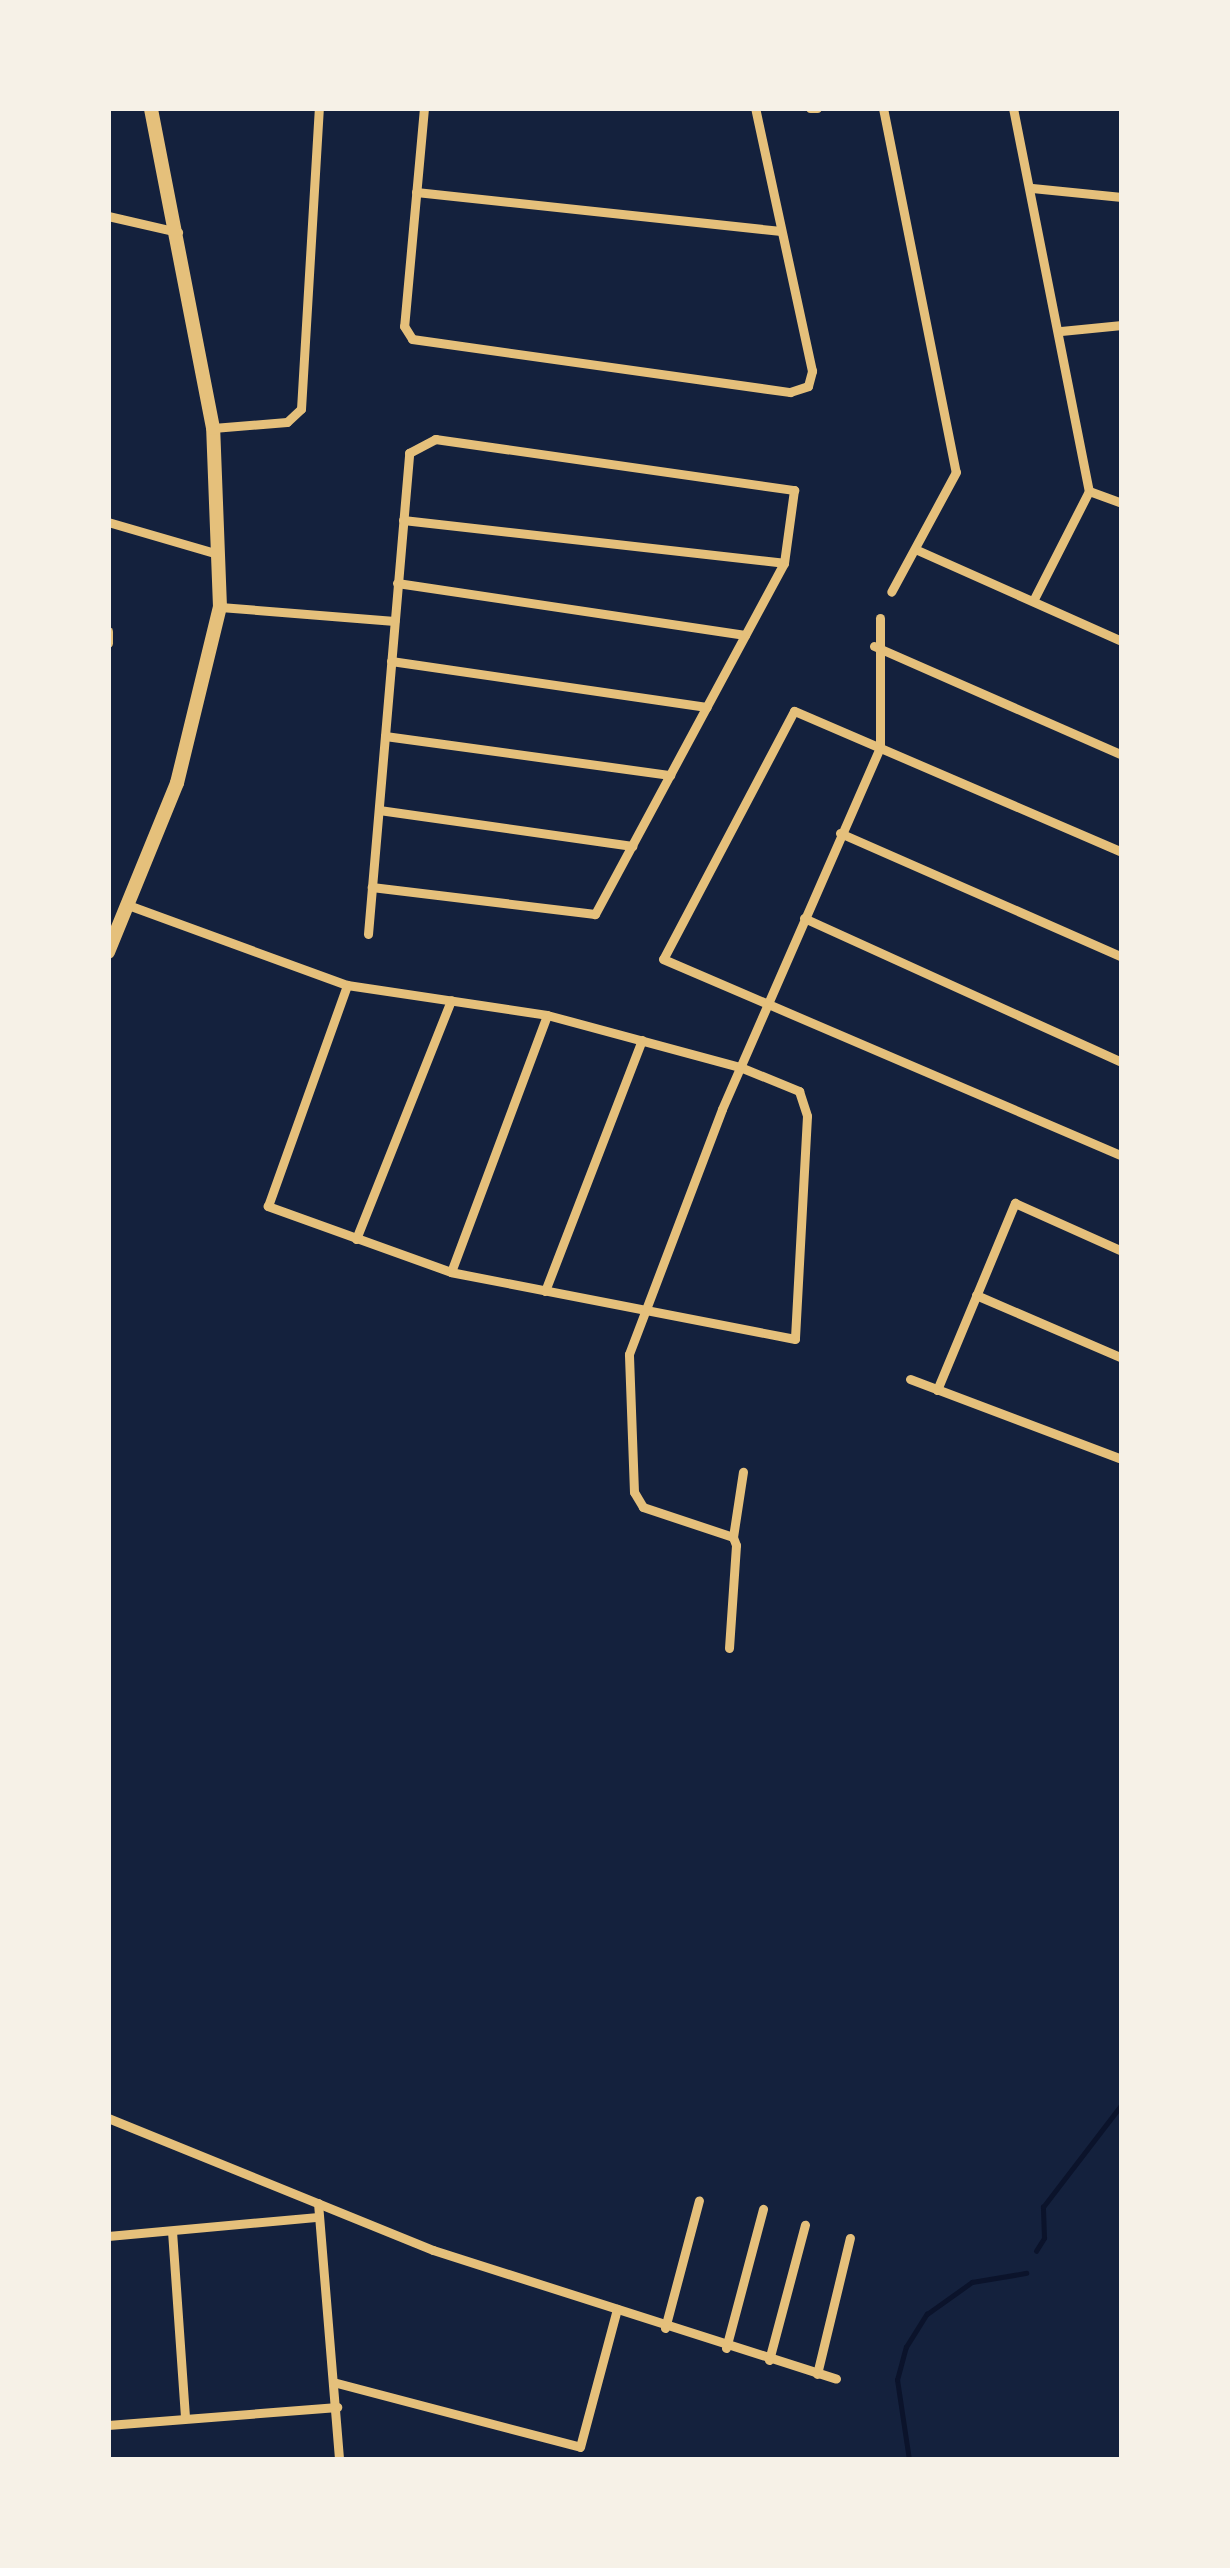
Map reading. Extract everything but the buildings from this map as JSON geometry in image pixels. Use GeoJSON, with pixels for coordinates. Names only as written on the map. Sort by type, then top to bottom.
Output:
{"type":"FeatureCollection","features":[{"type":"Feature","properties":{"kind":"main road"},"geometry":{"type":"LineString","coordinates":[[108,952],[177,783],[220,607],[213,428],[151,108]]}},
{"type":"Feature","properties":{"kind":"street"},"geometry":{"type":"LineString","coordinates":[[213,428],[287,422],[301,409],[319,108]]}},
{"type":"Feature","properties":{"kind":"street"},"geometry":{"type":"LineString","coordinates":[[424,108],[404,326],[412,339],[790,392],[808,386],[812,371],[754,108]]}},
{"type":"Feature","properties":{"kind":"street"},"geometry":{"type":"LineString","coordinates":[[883,108],[956,472],[891,592]]}},
{"type":"Feature","properties":{"kind":"street"},"geometry":{"type":"LineString","coordinates":[[1013,108],[1061,331],[1089,491],[1033,601]]}},
{"type":"Feature","properties":{"kind":"street"},"geometry":{"type":"LineString","coordinates":[[1032,188],[1122,197]]}},
{"type":"Feature","properties":{"kind":"street"},"geometry":{"type":"LineString","coordinates":[[416,192],[781,231]]}},
{"type":"Feature","properties":{"kind":"street"},"geometry":{"type":"LineString","coordinates":[[108,216],[178,232]]}},
{"type":"Feature","properties":{"kind":"street"},"geometry":{"type":"LineString","coordinates":[[1061,331],[1122,325]]}},
{"type":"Feature","properties":{"kind":"street"},"geometry":{"type":"LineString","coordinates":[[368,934],[397,583],[409,453],[435,439],[794,490],[784,563],[595,914],[372,887]]}},
{"type":"Feature","properties":{"kind":"street"},"geometry":{"type":"LineString","coordinates":[[1089,491],[1122,503]]}},
{"type":"Feature","properties":{"kind":"street"},"geometry":{"type":"LineString","coordinates":[[403,520],[784,563]]}},
{"type":"Feature","properties":{"kind":"street"},"geometry":{"type":"LineString","coordinates":[[108,522],[219,555]]}},
{"type":"Feature","properties":{"kind":"street"},"geometry":{"type":"LineString","coordinates":[[914,549],[1122,641]]}},
{"type":"Feature","properties":{"kind":"street"},"geometry":{"type":"LineString","coordinates":[[397,583],[745,635]]}},
{"type":"Feature","properties":{"kind":"street"},"geometry":{"type":"LineString","coordinates":[[220,607],[394,621]]}},
{"type":"Feature","properties":{"kind":"street"},"geometry":{"type":"LineString","coordinates":[[733,1537],[643,1507],[634,1492],[627,1395],[640,1312],[740,1066],[880,748],[874,646],[880,618]]}},
{"type":"Feature","properties":{"kind":"street"},"geometry":{"type":"LineString","coordinates":[[874,646],[1122,755]]}},
{"type":"Feature","properties":{"kind":"street"},"geometry":{"type":"LineString","coordinates":[[391,661],[707,707]]}},
{"type":"Feature","properties":{"kind":"street"},"geometry":{"type":"LineString","coordinates":[[1122,852],[794,711],[663,959],[1122,1156]]}},
{"type":"Feature","properties":{"kind":"street"},"geometry":{"type":"LineString","coordinates":[[385,736],[670,775]]}},
{"type":"Feature","properties":{"kind":"street"},"geometry":{"type":"LineString","coordinates":[[379,810],[632,846]]}},
{"type":"Feature","properties":{"kind":"street"},"geometry":{"type":"LineString","coordinates":[[840,833],[1122,957]]}},
{"type":"Feature","properties":{"kind":"street"},"geometry":{"type":"LineString","coordinates":[[128,905],[347,985],[548,1015],[740,1066],[799,1091],[807,1116],[796,1339],[451,1272],[268,1205],[347,985]]}},
{"type":"Feature","properties":{"kind":"street"},"geometry":{"type":"LineString","coordinates":[[804,917],[1122,1062]]}},
{"type":"Feature","properties":{"kind":"street"},"geometry":{"type":"LineString","coordinates":[[356,1239],[451,1000]]}},
{"type":"Feature","properties":{"kind":"street"},"geometry":{"type":"LineString","coordinates":[[451,1272],[548,1015]]}},
{"type":"Feature","properties":{"kind":"street"},"geometry":{"type":"LineString","coordinates":[[545,1291],[642,1040]]}},
{"type":"Feature","properties":{"kind":"street"},"geometry":{"type":"LineString","coordinates":[[937,1390],[1015,1203],[1122,1251]]}},
{"type":"Feature","properties":{"kind":"street"},"geometry":{"type":"LineString","coordinates":[[976,1295],[1122,1358]]}},
{"type":"Feature","properties":{"kind":"street"},"geometry":{"type":"LineString","coordinates":[[910,1379],[1122,1459]]}},
{"type":"Feature","properties":{"kind":"street"},"geometry":{"type":"LineString","coordinates":[[729,1648],[733,1537],[743,1472]]}},
{"type":"Feature","properties":{"kind":"street"},"geometry":{"type":"LineString","coordinates":[[108,2118],[318,2204],[665,2328],[836,2379]]}},
{"type":"Feature","properties":{"kind":"street"},"geometry":{"type":"LineString","coordinates":[[665,2328],[699,2200]]}},
{"type":"Feature","properties":{"kind":"street"},"geometry":{"type":"LineString","coordinates":[[318,2204],[339,2460]]}},
{"type":"Feature","properties":{"kind":"street"},"geometry":{"type":"LineString","coordinates":[[726,2348],[763,2209]]}},
{"type":"Feature","properties":{"kind":"street"},"geometry":{"type":"LineString","coordinates":[[108,2236],[318,2217]]}},
{"type":"Feature","properties":{"kind":"street"},"geometry":{"type":"LineString","coordinates":[[769,2360],[805,2224]]}},
{"type":"Feature","properties":{"kind":"street"},"geometry":{"type":"LineString","coordinates":[[172,2231],[185,2417]]}},
{"type":"Feature","properties":{"kind":"street"},"geometry":{"type":"LineString","coordinates":[[817,2374],[850,2238]]}},
{"type":"Feature","properties":{"kind":"street"},"geometry":{"type":"LineString","coordinates":[[333,2382],[580,2447],[617,2309]]}},
{"type":"Feature","properties":{"kind":"street"},"geometry":{"type":"LineString","coordinates":[[108,2425],[337,2408]]}},
{"type":"Feature","properties":{"kind":"waterway"},"geometry":{"type":"LineString","coordinates":[[1036,2251],[1044,2238],[1043,2207],[1122,2104]]}},
{"type":"Feature","properties":{"kind":"waterway"},"geometry":{"type":"LineString","coordinates":[[909,2460],[897,2380],[906,2347],[927,2314],[972,2282],[1026,2273]]}}]}
